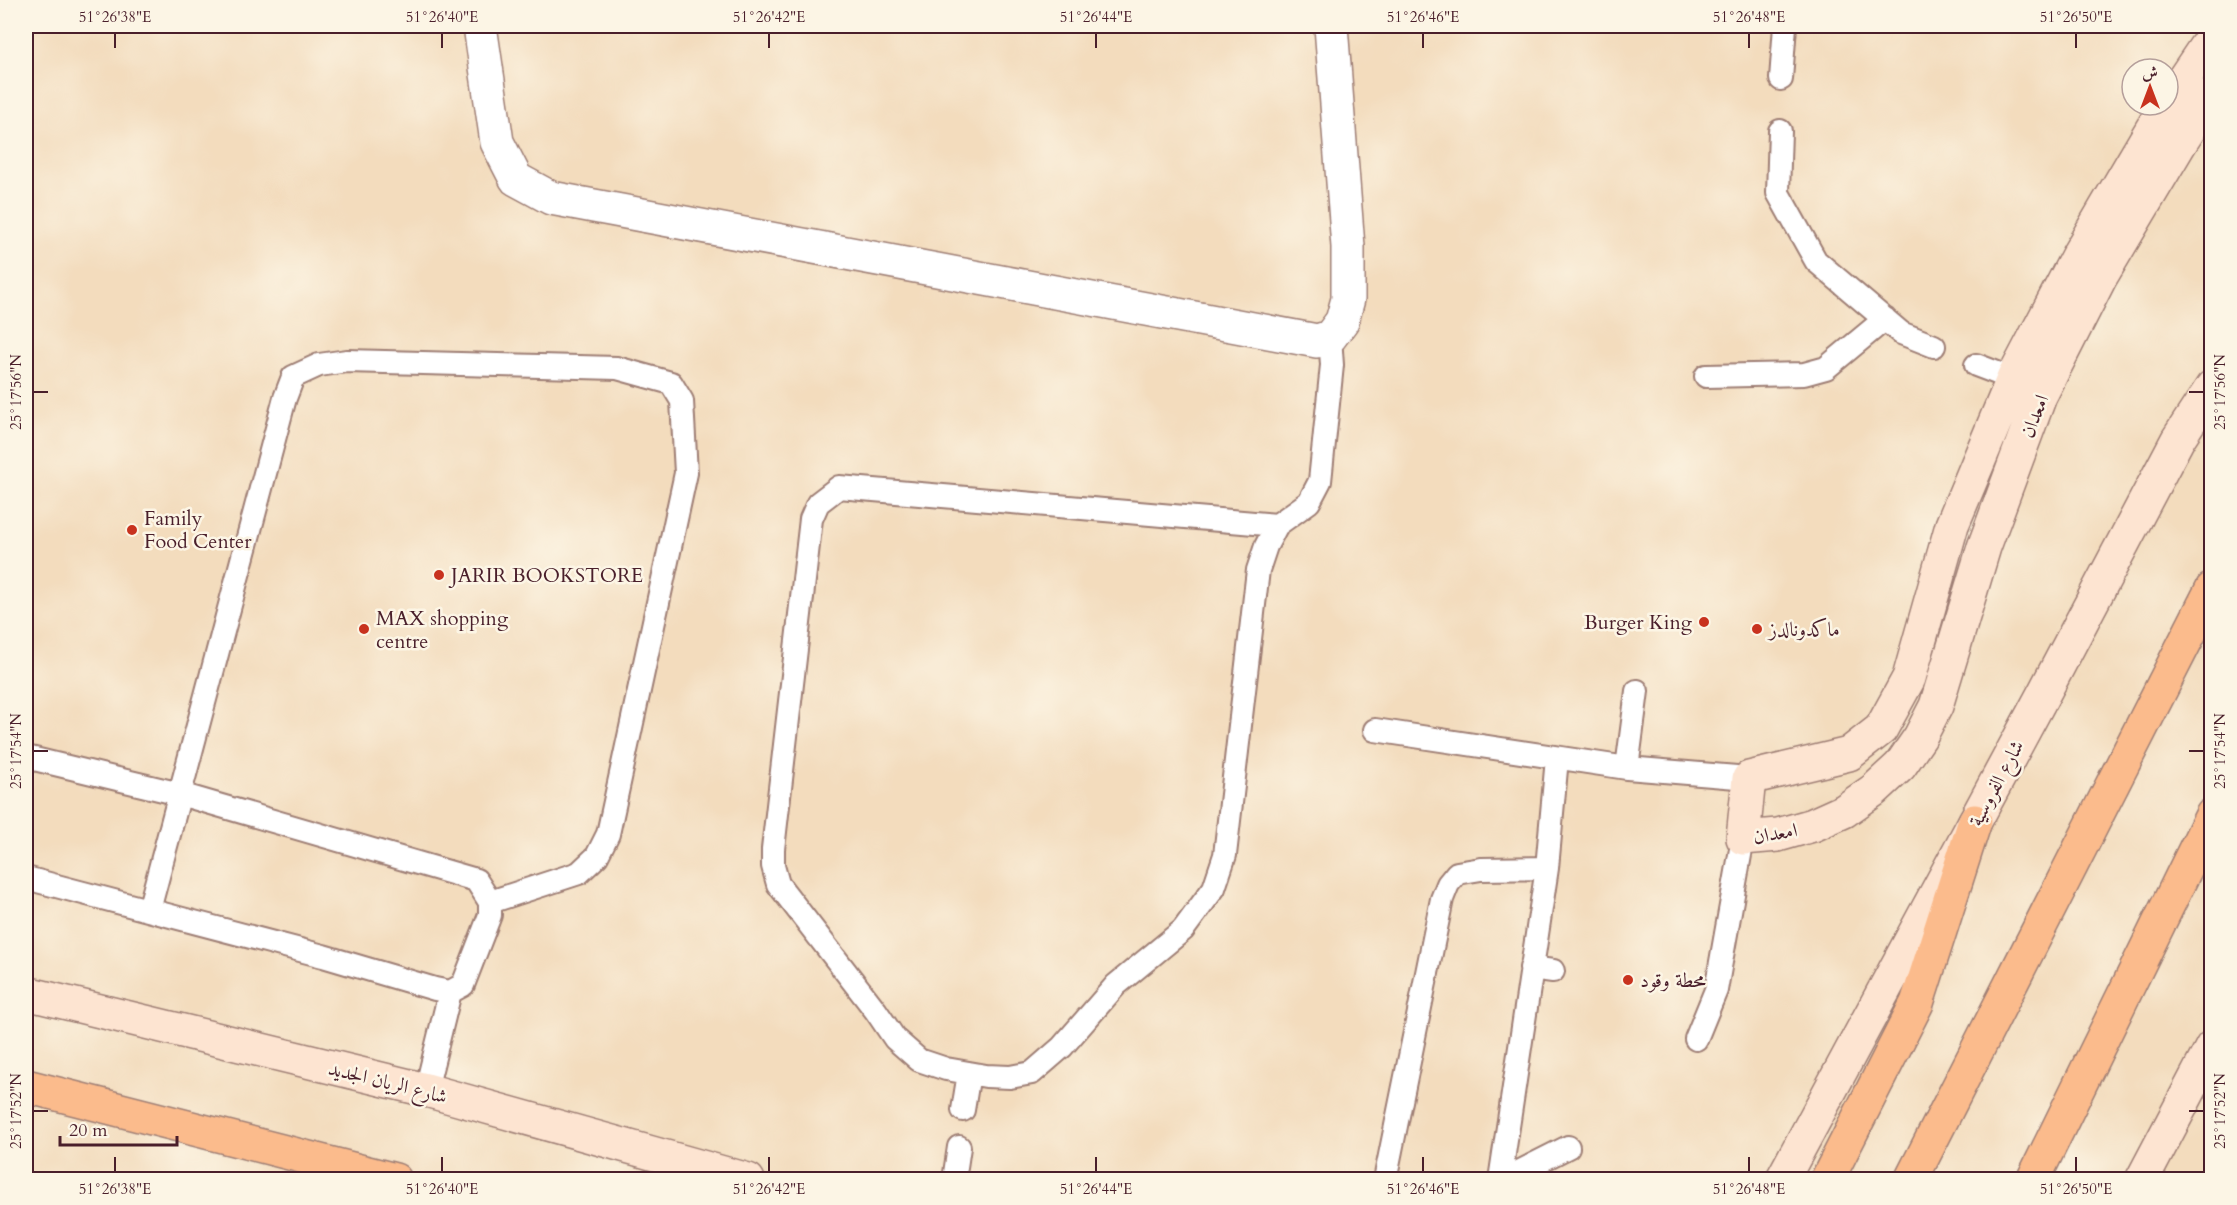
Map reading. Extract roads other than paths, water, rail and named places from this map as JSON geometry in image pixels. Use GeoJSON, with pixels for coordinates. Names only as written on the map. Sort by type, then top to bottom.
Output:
{"type":"FeatureCollection","features":[{"type":"Feature","properties":{"kind":"highway"},"geometry":{"type":"LineString","coordinates":[[1911,1179],[2211,590]]}},
{"type":"Feature","properties":{"kind":"highway"},"geometry":{"type":"LineString","coordinates":[[2033,1179],[2211,814]]}},
{"type":"Feature","properties":{"kind":"highway"},"geometry":{"type":"LineString","coordinates":[[1827,1179],[1917,1003],[1975,821]]}},
{"type":"Feature","properties":{"kind":"highway"},"geometry":{"type":"LineString","coordinates":[[26,1086],[395,1179]]}},
{"type":"Feature","properties":{"kind":"street"},"geometry":{"type":"LineString","coordinates":[[480,26],[497,142],[516,179],[551,198],[1317,341],[1329,337],[1342,321],[1348,298],[1348,247],[1332,26]]}},
{"type":"Feature","properties":{"kind":"street","name":"امعدان"},"geometry":{"type":"LineString","coordinates":[[2180,84],[2211,37]]}},
{"type":"Feature","properties":{"kind":"street","name":"امعدان"},"geometry":{"type":"LineString","coordinates":[[2159,117],[2079,253],[2013,379],[1952,525],[1909,678],[1881,729],[1848,754],[1749,778],[1743,838],[1778,835],[1813,825],[1844,811],[1874,790],[1900,766],[1920,737],[1936,706],[1984,547],[2040,396],[2100,278],[2211,94]]}},
{"type":"Feature","properties":{"kind":"street","name":"شارع الفروسية"},"geometry":{"type":"LineString","coordinates":[[1782,1179],[2178,439],[2211,387]]}},
{"type":"Feature","properties":{"kind":"street","name":"شارع الريان الجديد"},"geometry":{"type":"LineString","coordinates":[[26,993],[426,1090],[748,1179]]}},
{"type":"Feature","properties":{"kind":"street"},"geometry":{"type":"LineString","coordinates":[[2142,1179],[2211,1047]]}},
{"type":"Feature","properties":{"kind":"street"},"geometry":{"type":"LineString","coordinates":[[1846,1179],[1854,1124]]}},
{"type":"Feature","properties":{"kind":"street"},"geometry":{"type":"LineString","coordinates":[[2135,1179],[2165,1138]]}},
{"type":"Feature","properties":{"kind":"street"},"geometry":{"type":"LineString","coordinates":[[2152,1179],[2165,1138]]}},
{"type":"Feature","properties":{"kind":"lane"},"geometry":{"type":"LineString","coordinates":[[1781,79],[1785,26]]}},
{"type":"Feature","properties":{"kind":"lane"},"geometry":{"type":"LineString","coordinates":[[1780,131],[1779,193],[1816,261],[1902,333],[1934,346]]}},
{"type":"Feature","properties":{"kind":"lane"},"geometry":{"type":"LineString","coordinates":[[1706,376],[1804,374],[1826,368],[1885,319]]}},
{"type":"Feature","properties":{"kind":"lane"},"geometry":{"type":"LineString","coordinates":[[1276,525],[839,487],[818,503],[810,519],[773,849],[773,866],[778,884],[895,1039],[919,1060],[946,1070],[969,1073],[1010,1077],[1032,1073],[1062,1047],[1116,985],[1183,930],[1214,888],[1225,855],[1258,570],[1276,525],[1309,502],[1320,481],[1332,365],[1329,337]]}},
{"type":"Feature","properties":{"kind":"lane"},"geometry":{"type":"LineString","coordinates":[[148,910],[285,398],[293,377],[319,364],[347,361],[617,368],[671,383],[682,401],[686,473],[608,834],[597,856],[579,873],[490,902]]}},
{"type":"Feature","properties":{"kind":"lane"},"geometry":{"type":"LineString","coordinates":[[1976,365],[2013,379]]}},
{"type":"Feature","properties":{"kind":"lane"},"geometry":{"type":"LineString","coordinates":[[1627,768],[1637,691]]}},
{"type":"Feature","properties":{"kind":"lane"},"geometry":{"type":"LineString","coordinates":[[1375,730],[1627,768],[1749,778]]}},
{"type":"Feature","properties":{"kind":"lane"},"geometry":{"type":"LineString","coordinates":[[26,757],[180,794],[476,880],[490,902],[490,915],[463,985],[450,992],[26,878]]}},
{"type":"Feature","properties":{"kind":"lane"},"geometry":{"type":"LineString","coordinates":[[1502,1179],[1542,970],[1547,867],[1557,758]]}},
{"type":"Feature","properties":{"kind":"lane"},"geometry":{"type":"LineString","coordinates":[[1696,1039],[1743,838]]}},
{"type":"Feature","properties":{"kind":"lane"},"geometry":{"type":"LineString","coordinates":[[1385,1179],[1448,884],[1457,873],[1481,869],[1547,867]]}},
{"type":"Feature","properties":{"kind":"lane"},"geometry":{"type":"LineString","coordinates":[[426,1090],[450,992]]}},
{"type":"Feature","properties":{"kind":"lane"},"geometry":{"type":"LineString","coordinates":[[963,1110],[969,1073]]}},
{"type":"Feature","properties":{"kind":"lane"},"geometry":{"type":"LineString","coordinates":[[1502,1179],[1568,1146]]}},
{"type":"Feature","properties":{"kind":"lane"},"geometry":{"type":"LineString","coordinates":[[954,1179],[959,1147]]}},
{"type":"Feature","properties":{"kind":"place","name":"Family Food Center"},"geometry":{"type":"Point","coordinates":[132,530]}},
{"type":"Feature","properties":{"kind":"place","name":"JARIR BOOKSTORE"},"geometry":{"type":"Point","coordinates":[439,575]}},
{"type":"Feature","properties":{"kind":"place","name":"Burger King"},"geometry":{"type":"Point","coordinates":[1704,622]}},
{"type":"Feature","properties":{"kind":"place","name":"MAX shopping centre"},"geometry":{"type":"Point","coordinates":[364,629]}},
{"type":"Feature","properties":{"kind":"place","name":"ماكدونالدز"},"geometry":{"type":"Point","coordinates":[1757,629]}},
{"type":"Feature","properties":{"kind":"place","name":"محطة وقود"},"geometry":{"type":"Point","coordinates":[1628,980]}}]}
